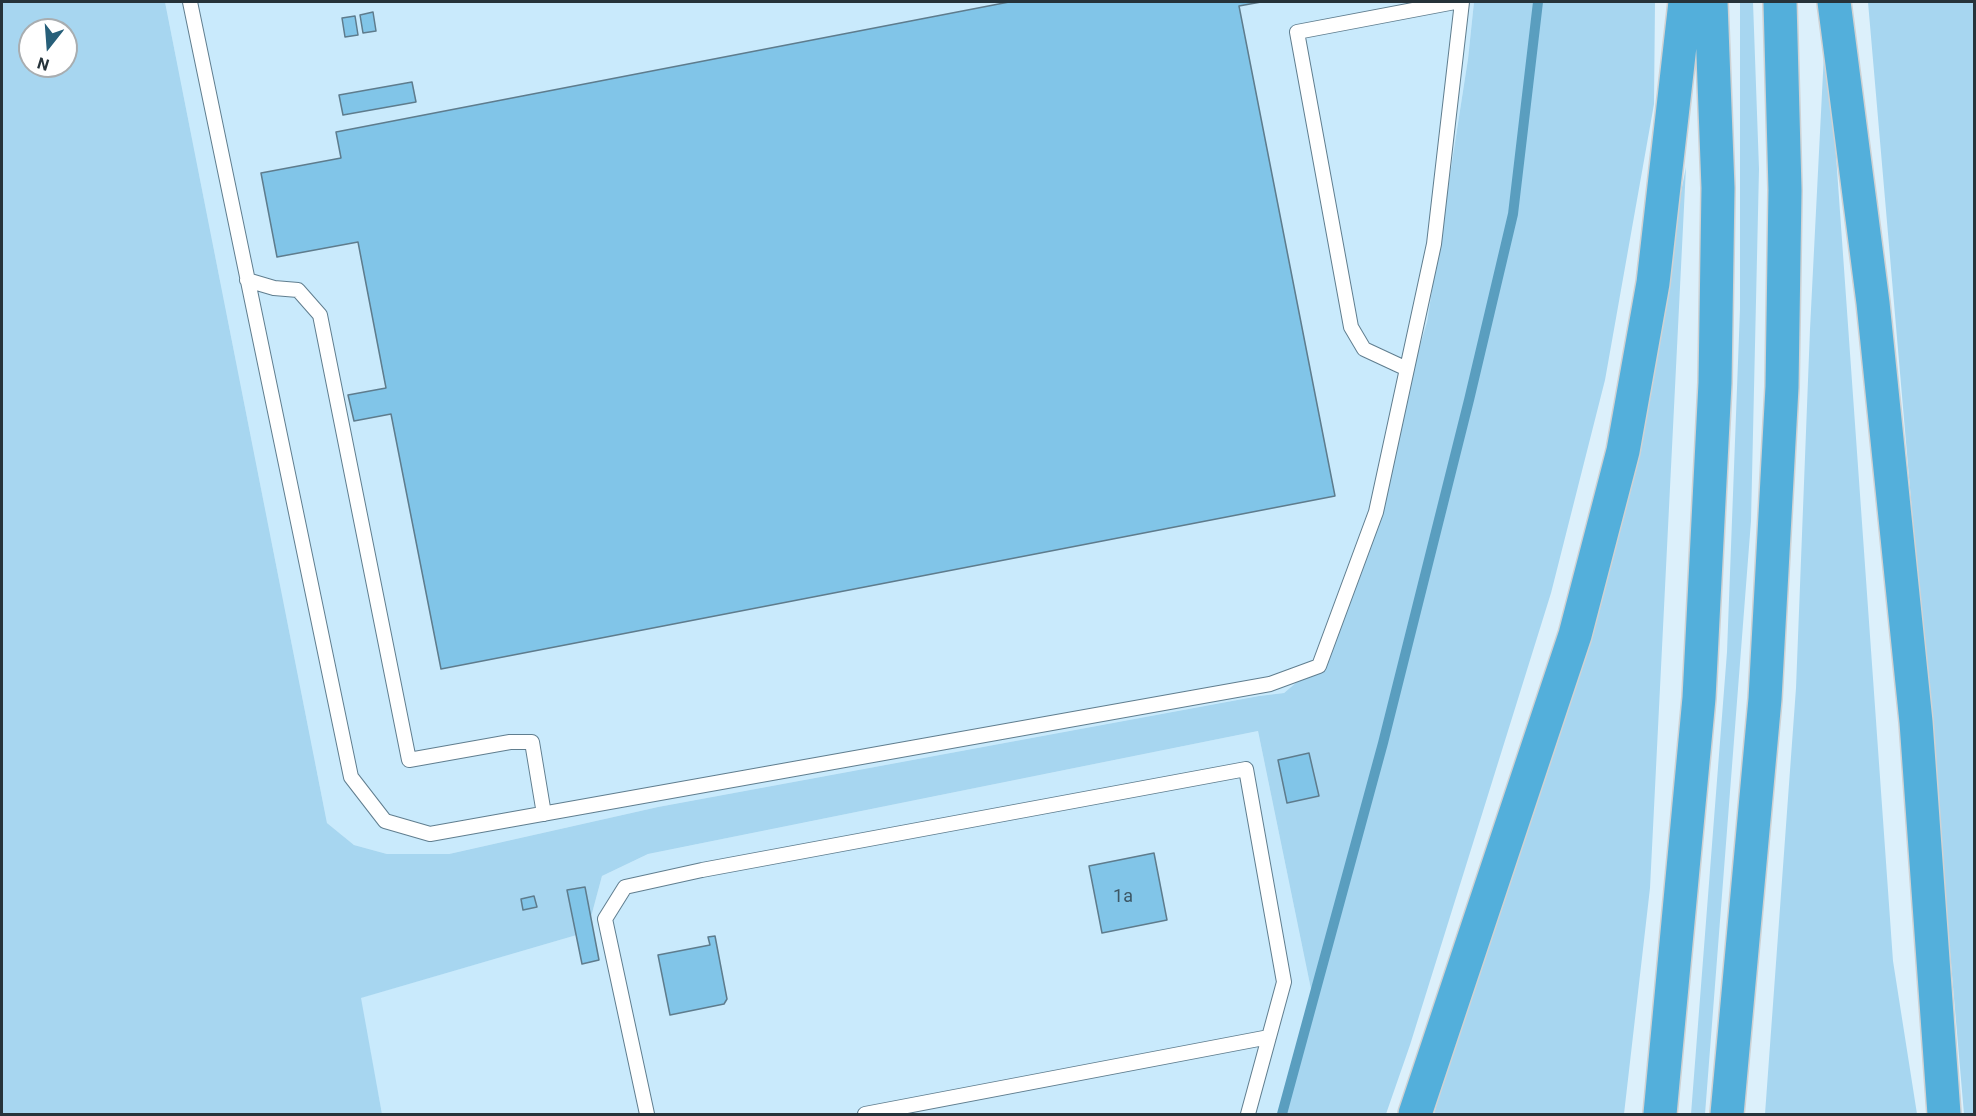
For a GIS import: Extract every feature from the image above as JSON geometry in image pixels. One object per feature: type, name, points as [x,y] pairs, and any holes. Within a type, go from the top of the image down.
[{"type":"highway","points":[[1414,1114],[1575,635],[1623,451],[1653,283],[1685,2]]},
{"type":"highway","points":[[1660,1114],[1699,698],[1714,383],[1718,188],[1711,2]]},
{"type":"highway","points":[[1727,1114],[1765,699],[1782,387],[1785,190],[1780,2]]},
{"type":"highway","points":[[1834,2],[1873,303],[1912,687],[1944,1114]]},
{"type":"lane","points":[[190,2],[351,777],[385,821],[430,834],[1270,684],[1319,666],[1376,512],[1434,244],[1462,2]]},
{"type":"lane","points":[[1386,15],[1397,2]]},
{"type":"lane","points":[[1407,369],[1364,349],[1351,327],[1297,32],[1455,2]]},
{"type":"lane","points":[[247,280],[274,288],[298,290],[320,315],[409,760],[510,742],[532,742],[544,813]]},
{"type":"lane","points":[[648,1114],[604,919],[626,887],[714,867],[1246,769],[1284,982],[1248,1114]]},
{"type":"lane","points":[[865,1114],[908,1110],[1269,1037]]},
{"type":"shaded area","points":[[2,2],[165,2],[327,823],[354,845],[387,854],[449,854],[658,807],[1284,693],[1328,652],[1427,322],[1468,59],[1474,2],[1655,2],[1654,104],[1605,380],[1551,593],[1410,1045],[1386,1114],[1286,1114],[1313,999],[1258,731],[648,854],[602,876],[587,932],[361,998],[382,1114],[2,1114]]},
{"type":"shaded area","points":[[165,2],[1474,2],[1468,59],[1427,322],[1328,652],[1284,693],[658,807],[449,854],[387,854],[354,845],[327,823]]},
{"type":"shaded area","points":[[1740,2],[1753,2],[1759,169],[1751,521],[1705,1114],[1691,1114],[1727,652],[1740,309]]},
{"type":"shaded area","points":[[1868,2],[1974,2],[1974,1114],[1964,1114]]},
{"type":"shaded area","points":[[1826,14],[1893,961],[1917,1114],[1765,1114],[1796,688],[1810,329]]},
{"type":"shaded area","points":[[1686,167],[1650,888],[1624,1114],[1434,1114],[1623,484]]},
{"type":"shaded area","points":[[1258,731],[1313,999],[1286,1114],[382,1114],[360,998],[587,932],[602,876],[648,854]]},
{"type":"building","points":[[1009,2],[1261,2],[1239,6],[1335,496],[441,669],[391,414],[354,421],[348,395],[386,388],[358,242],[277,257],[261,173],[341,158],[336,132]]},
{"type":"building","points":[[373,12],[376,31],[363,33],[360,15]]},
{"type":"building","points":[[355,16],[358,35],[345,37],[342,18]]},
{"type":"building","points":[[412,82],[416,102],[343,115],[339,95]]},
{"type":"building","points":[[1309,753],[1319,796],[1287,803],[1278,760]]},
{"type":"building","points":[[1154,853],[1167,920],[1102,933],[1089,866]]},
{"type":"building","points":[[585,887],[599,960],[582,964],[567,890]]},
{"type":"building","points":[[534,896],[537,907],[523,910],[521,899]]},
{"type":"building","points":[[715,936],[727,999],[724,1004],[670,1015],[658,955],[710,945],[708,937]]},
{"type":"waterway","points":[[1282,1114],[1383,743],[1513,214],[1538,2]]}]
